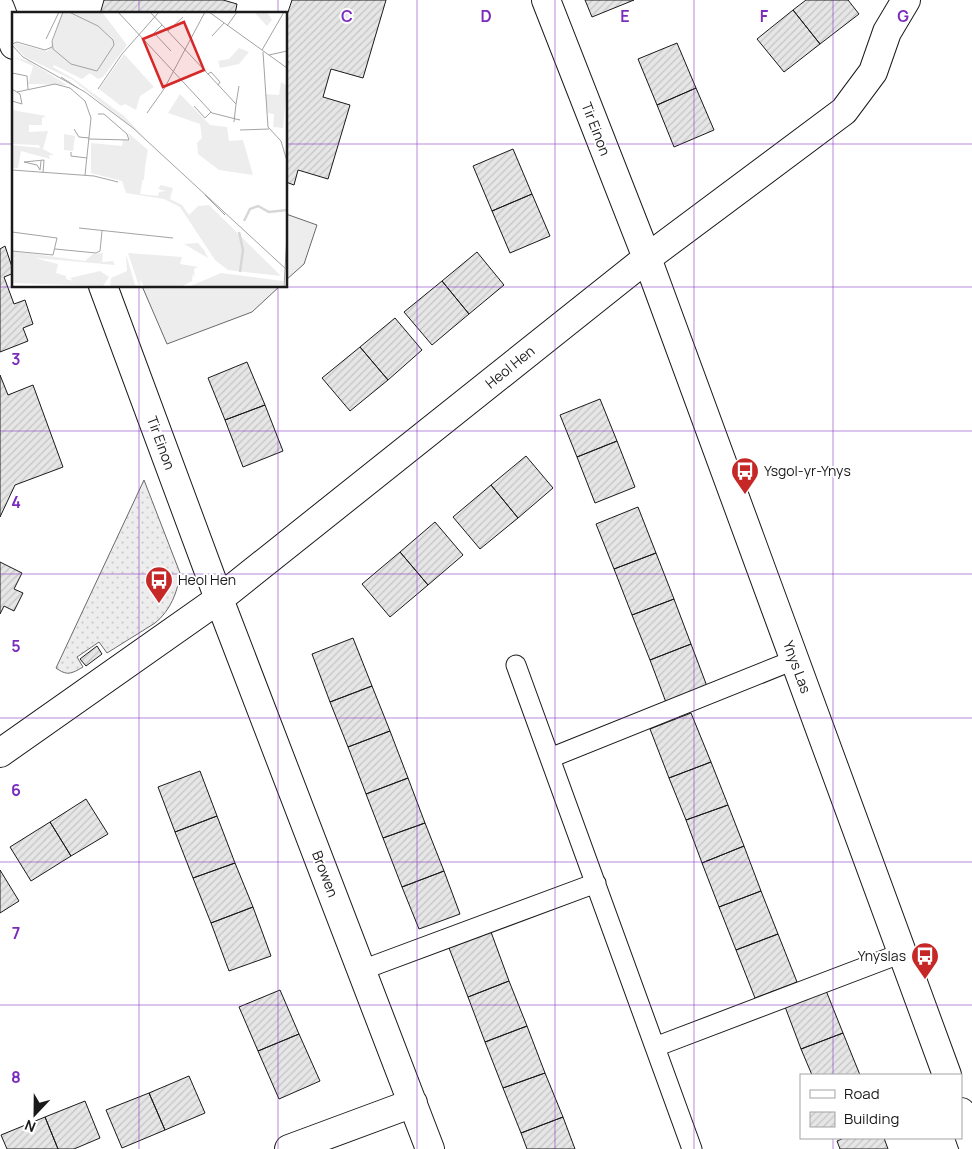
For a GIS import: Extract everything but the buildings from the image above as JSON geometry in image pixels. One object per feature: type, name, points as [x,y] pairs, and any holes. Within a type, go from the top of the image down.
[{"type":"street","name":"Tir Einon","points":[[546,0],[646,258]]},
{"type":"street","name":"Heol Hen","points":[[0,753],[220,599],[646,258],[844,111],[873,72],[887,32],[906,0]]},
{"type":"street","points":[[0,8],[12,40]]},
{"type":"street","name":"Ynys Las","points":[[646,258],[947,1074]]},
{"type":"street","name":"Tir Einon","points":[[104,288],[220,599]]},
{"type":"street","name":"Browen","points":[[220,599],[430,1149]]},
{"type":"street","points":[[288,1149],[413,1103]]},
{"type":"street","points":[[962,1115],[972,1143]]},
{"type":"lane","points":[[550,758],[794,660]]},
{"type":"lane","points":[[516,665],[692,1149]]},
{"type":"lane","points":[[362,970],[596,883]]},
{"type":"lane","points":[[655,1047],[902,953]]},
{"type":"shaded area","points":[[288,215],[317,225],[304,264],[288,278]]},
{"type":"shaded area","points":[[143,288],[278,288],[252,312],[167,344]]},
{"type":"shaded area","points":[[144,480],[180,573],[175,594],[165,613],[155,623],[107,653],[99,642],[77,657],[83,667],[72,673],[63,672],[56,668]]},
{"type":"place","name":"Ysgol-yr-Ynys","points":[[745,495]]},
{"type":"place","name":"Heol Hen","points":[[159,604]]},
{"type":"place","name":"Ynyslas","points":[[925,980]]}]
